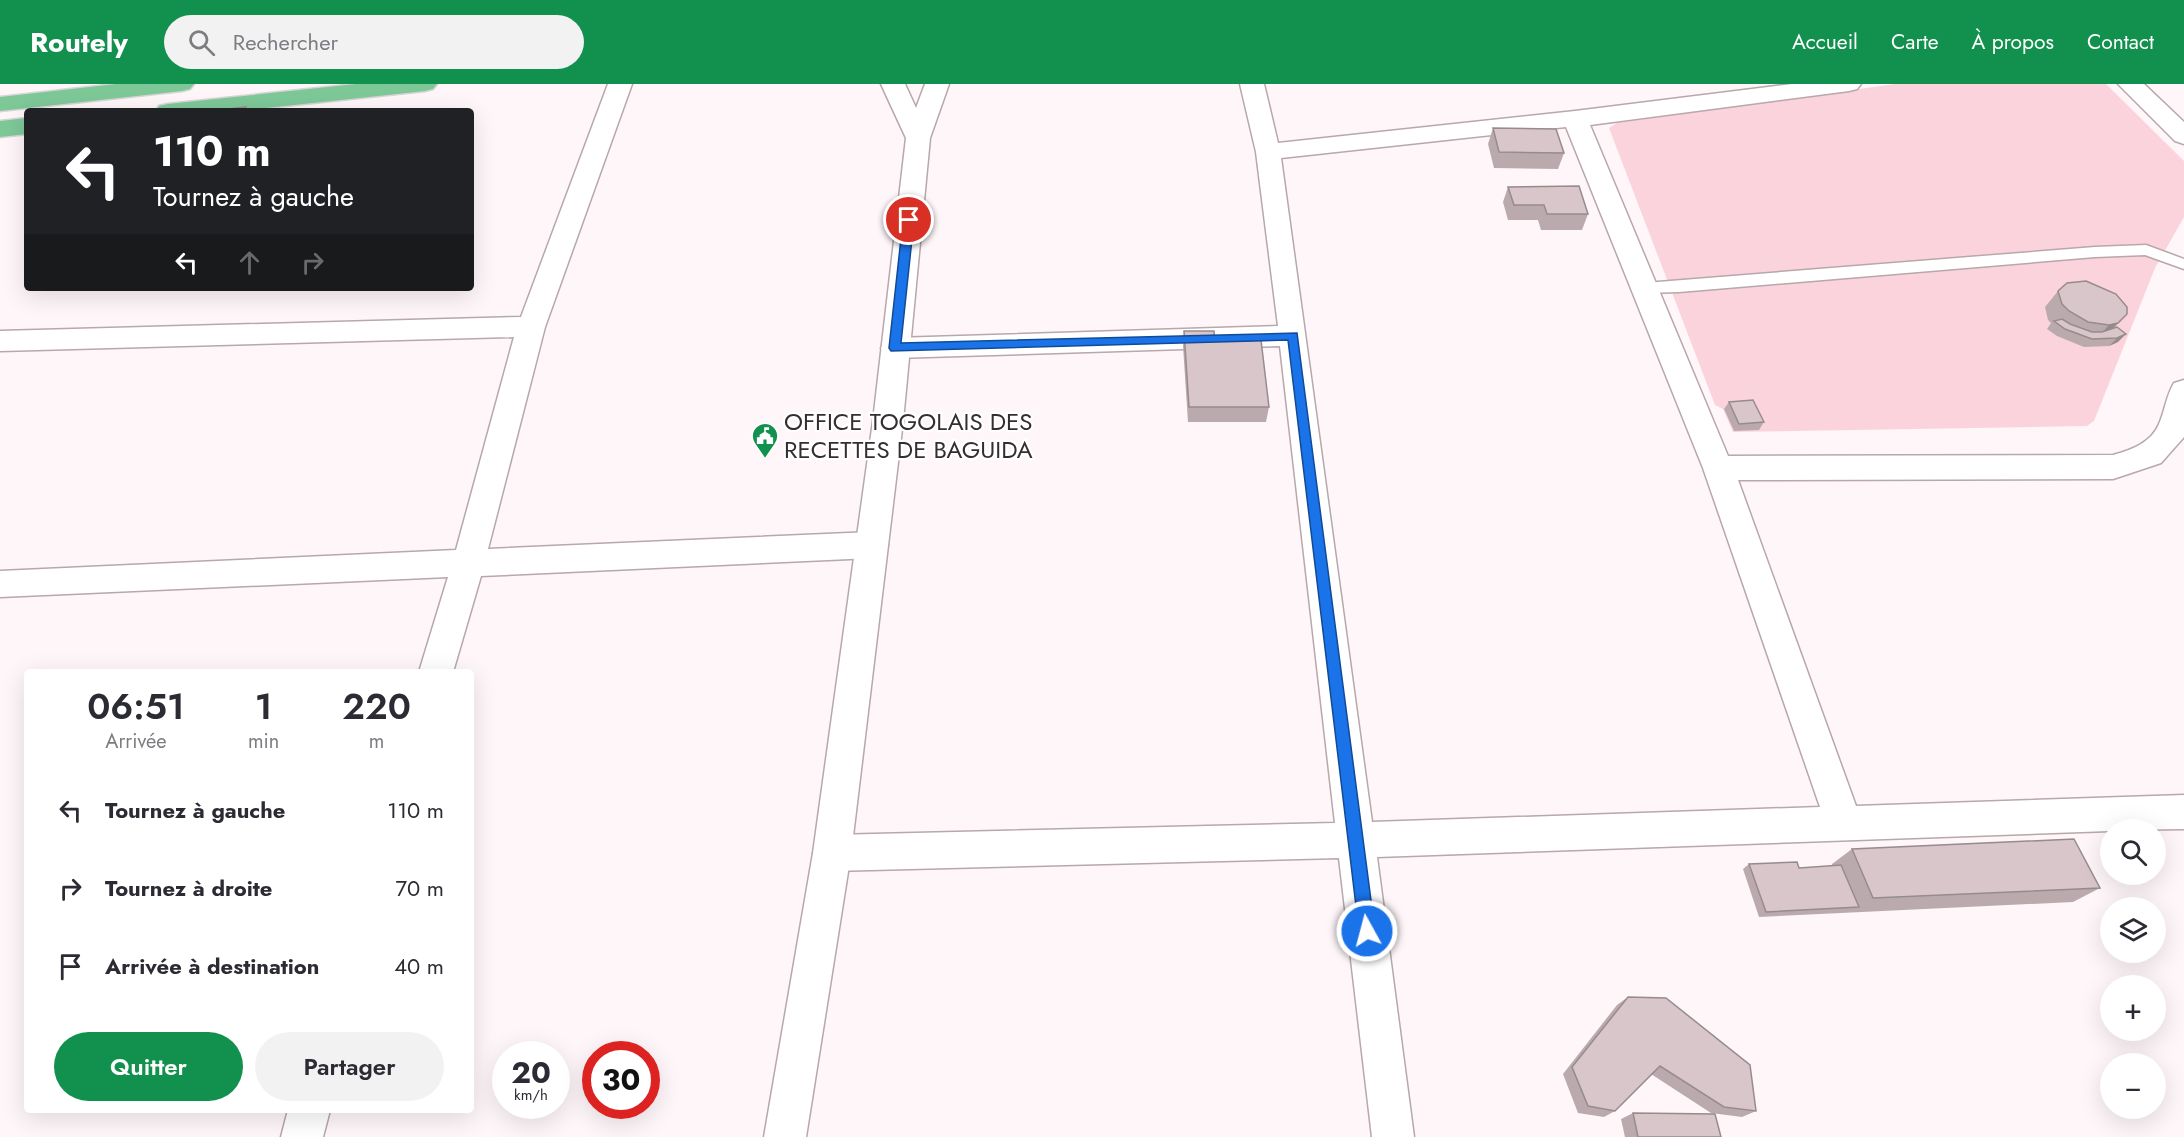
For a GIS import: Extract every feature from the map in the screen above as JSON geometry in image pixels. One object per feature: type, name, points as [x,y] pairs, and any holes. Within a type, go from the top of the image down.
[{"type":"highway","points":[[0,104],[182,84]]},
{"type":"highway","points":[[197,108],[425,84]]},
{"type":"highway","points":[[0,129],[24,126]]},
{"type":"street","points":[[437,669],[468,564],[531,327],[620,84]]},
{"type":"street","points":[[892,84],[918,138]]},
{"type":"street","points":[[785,1137],[832,853],[872,545],[918,138],[937,84]]},
{"type":"street","points":[[1252,84],[1268,152],[1293,336],[1393,1137]]},
{"type":"street","points":[[1268,152],[1575,119],[1849,84]]},
{"type":"street","points":[[2130,84],[2184,136]]},
{"type":"street","points":[[1575,119],[1718,468],[1844,823]]},
{"type":"street","points":[[0,341],[531,327]]},
{"type":"street","points":[[895,348],[1293,336]]},
{"type":"street","points":[[1718,468],[2113,467],[2150,454],[2172,432],[2184,392]]},
{"type":"street","points":[[0,584],[872,545]]},
{"type":"street","points":[[832,853],[1356,840],[2184,812]]},
{"type":"street","points":[[302,1137],[308,1113]]},
{"type":"lane","points":[[1645,288],[2095,252],[2146,250],[2184,264]]},
{"type":"shaded area","points":[[1895,84],[2106,84],[2184,161],[2184,217],[2155,268],[2094,421],[2087,426],[1733,432],[1723,409],[1715,405],[1609,128],[1617,123]]},
{"type":"building","points":[[1493,128],[1556,129],[1564,153],[1499,152]]},
{"type":"building","points":[[1579,186],[1588,214],[1547,214],[1544,205],[1514,205],[1508,187]]},
{"type":"building","points":[[2086,281],[2116,294],[2127,307],[2127,314],[2118,323],[2109,325],[2088,322],[2062,304],[2058,291],[2067,283]]},
{"type":"building","points":[[2062,319],[2092,332],[2102,332],[2117,327],[2126,334],[2117,338],[2092,339],[2065,329],[2054,321]]},
{"type":"building","points":[[1184,331],[1214,331],[1215,341],[1261,340],[1269,407],[1189,407]]},
{"type":"building","points":[[1753,400],[1764,422],[1739,424],[1729,402]]},
{"type":"building","points":[[2074,839],[2100,888],[1873,898],[1852,849]]},
{"type":"building","points":[[1797,862],[1799,868],[1841,865],[1859,907],[1766,912],[1749,864]]},
{"type":"building","points":[[1628,997],[1666,998],[1750,1065],[1756,1111],[1724,1107],[1660,1066],[1615,1111],[1588,1106],[1572,1067]]},
{"type":"building","points":[[1633,1113],[1715,1114],[1721,1137],[1638,1137]]},
{"type":"place","name":"OFFICE TOGOLAIS DES RECETTES DE BAGUIDA","points":[[765,459]]},
{"type":"route","points":[[909,220],[895,348],[1293,336],[1367,931]]}]
